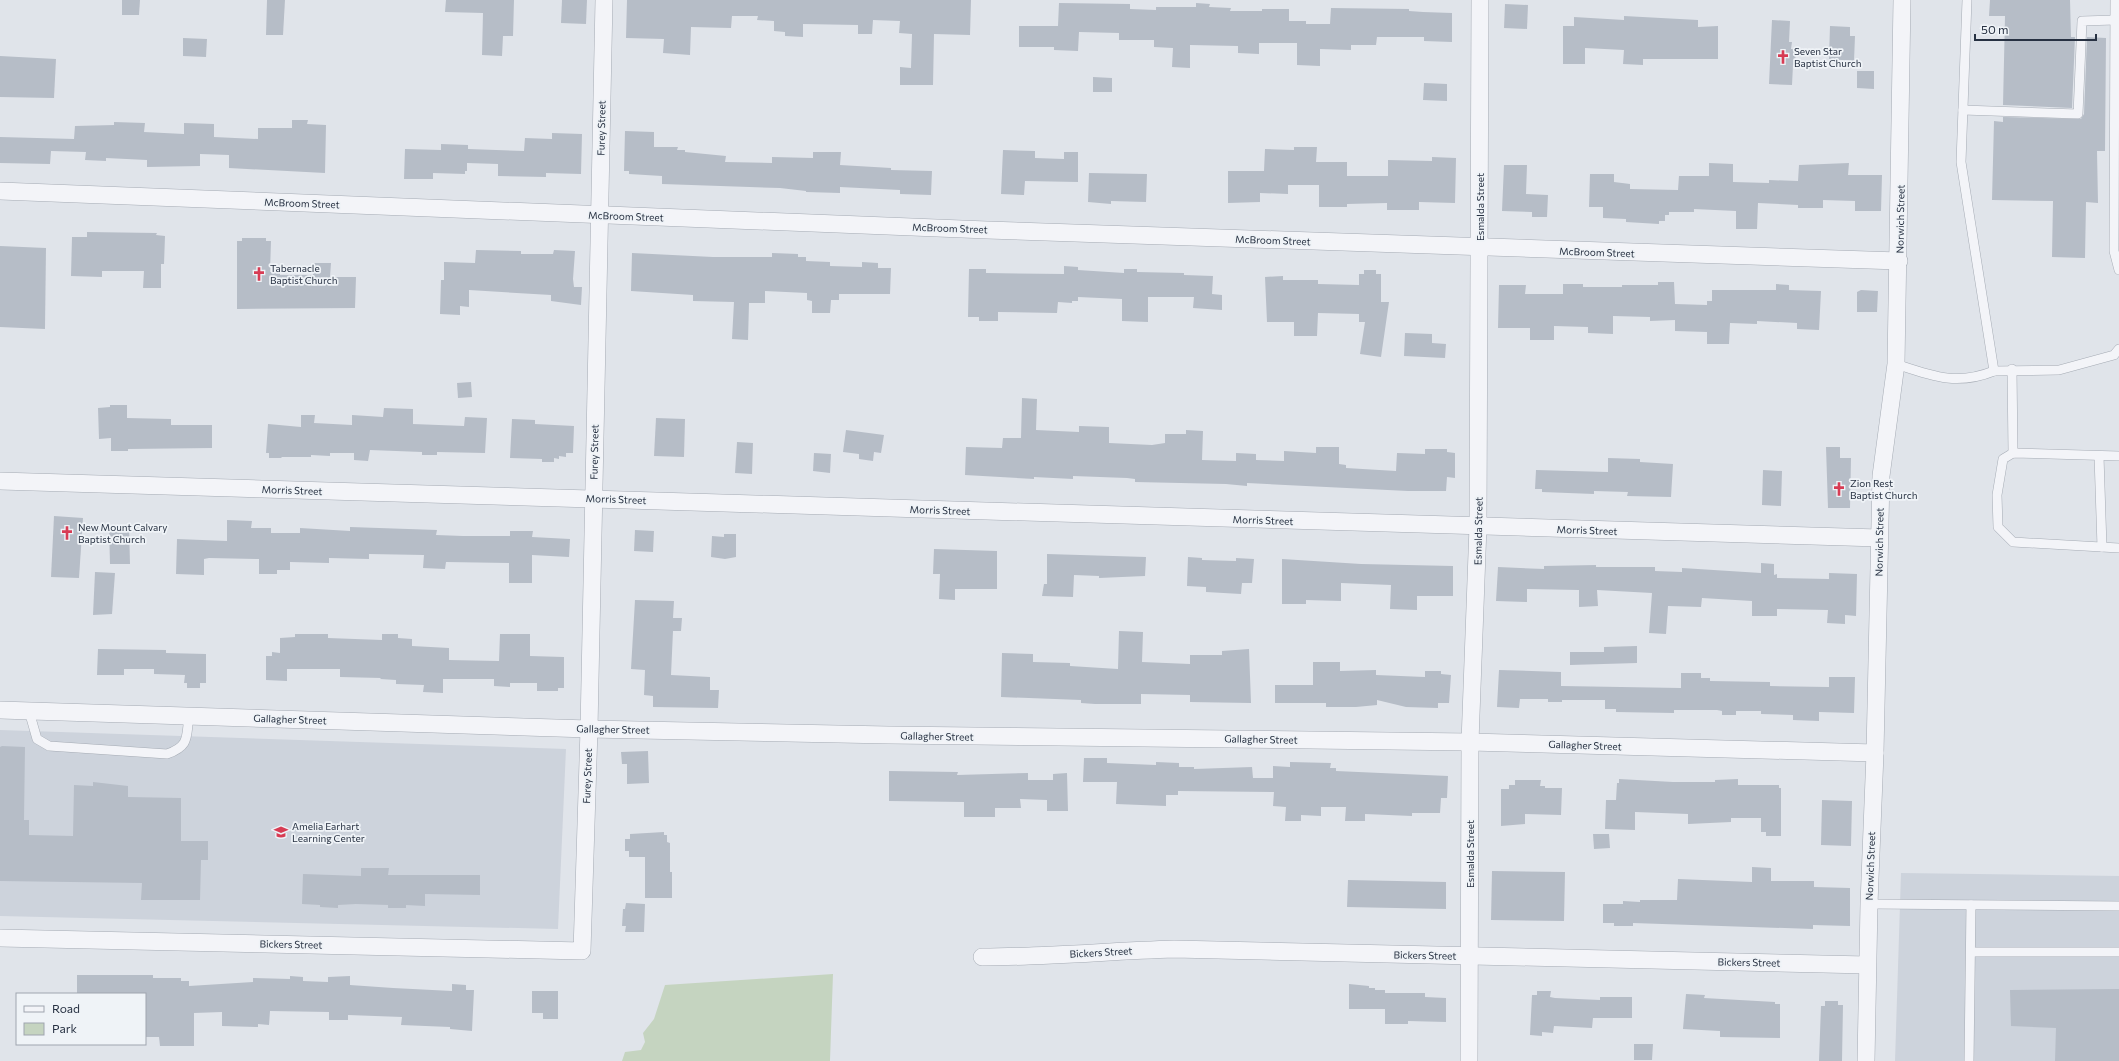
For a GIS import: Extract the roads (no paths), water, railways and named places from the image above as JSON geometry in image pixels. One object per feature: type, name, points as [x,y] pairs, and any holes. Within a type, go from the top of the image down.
[{"type":"street","name":"Furey Street","points":[[582,951],[604,0]]},
{"type":"street","name":"Esmalda Street","points":[[1469,1061],[1470,742],[1478,526],[1480,0]]},
{"type":"street","name":"Norwich Street","points":[[1866,1061],[1869,904],[1875,752],[1880,476],[1896,364],[1899,261],[1902,0]]},
{"type":"street","name":"McBroom Street","points":[[0,191],[987,230],[1480,248],[1899,261]]},
{"type":"street","name":"Morris Street","points":[[0,482],[593,498],[1879,538]]},
{"type":"street","name":"Gallagher Street","points":[[0,710],[588,729],[889,735],[1470,742],[1875,752]]},
{"type":"street","name":"Bickers Street","points":[[0,938],[582,951]]},
{"type":"street","name":"Bickers Street","points":[[982,957],[1032,957],[1111,951],[1174,949],[1868,964]]},
{"type":"lane","points":[[1967,0],[1961,162],[1994,371]]},
{"type":"lane","points":[[2115,0],[2114,251],[2119,270]]},
{"type":"lane","points":[[1963,110],[2078,114],[2082,21],[2115,20]]},
{"type":"lane","points":[[1896,364],[1935,377],[1952,379],[1978,378],[1994,371],[2059,370],[2114,355],[2119,349]]},
{"type":"lane","points":[[2012,370],[2013,453]]},
{"type":"lane","points":[[2119,456],[2013,453],[2003,459],[1997,495],[1998,528],[2013,542],[2119,548]]},
{"type":"lane","points":[[2099,456],[2102,547]]},
{"type":"lane","points":[[29,711],[37,740],[49,746],[167,754],[179,750],[186,740],[189,716]]},
{"type":"lane","points":[[1869,904],[2119,906]]},
{"type":"lane","points":[[1969,1061],[1971,905]]},
{"type":"lane","points":[[1970,952],[2119,952]]},
{"type":"place","name":"Seven Star Baptist Church","points":[[1783,57]]},
{"type":"place","name":"Tabernacle Baptist Church","points":[[259,274]]},
{"type":"place","name":"Zion Rest Baptist Church","points":[[1839,489]]},
{"type":"place","name":"New Mount Calvary Baptist Church","points":[[67,533]]},
{"type":"place","name":"Amelia Earhart Learning Center","points":[[281,832]]}]
